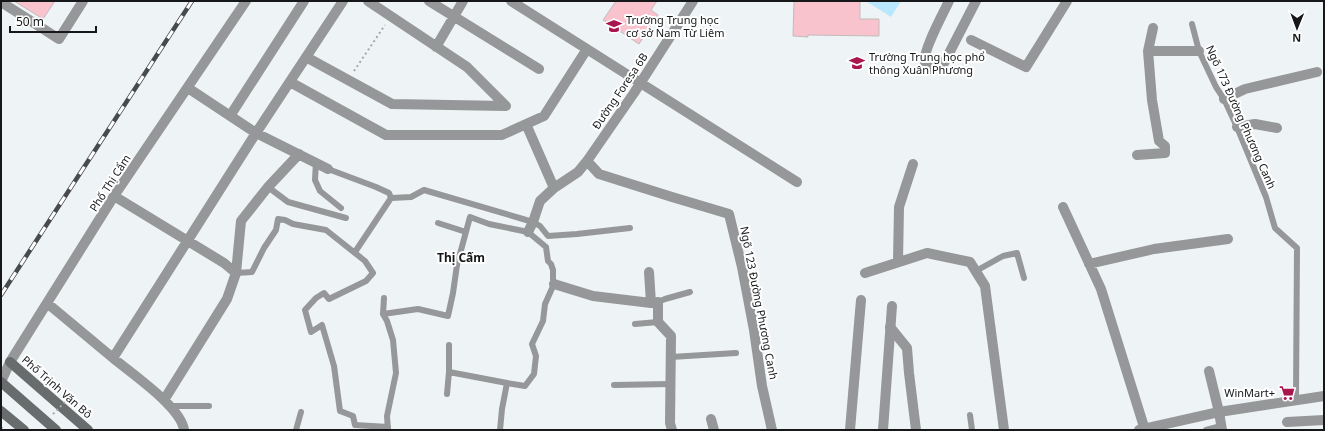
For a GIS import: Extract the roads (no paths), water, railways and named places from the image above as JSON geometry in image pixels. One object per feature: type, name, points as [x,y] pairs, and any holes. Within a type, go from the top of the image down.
[{"type":"main road","name":"Phố Trịnh Văn Bô","points":[[10,362],[88,430]]},
{"type":"main road","points":[[3,379],[56,430]]},
{"type":"main road","points":[[1,411],[24,430]]},
{"type":"street","points":[[1,2],[59,39],[83,1]]},
{"type":"street","name":"Phố Thị Cẩm","points":[[3,379],[10,362],[114,196],[246,1]]},
{"type":"street","points":[[113,358],[256,133],[343,1]]},
{"type":"street","points":[[306,57],[392,104],[506,106],[467,67],[368,1]]},
{"type":"street","points":[[429,1],[539,69]]},
{"type":"street","points":[[436,46],[463,1]]},
{"type":"street","points":[[511,1],[797,182]]},
{"type":"street","name":"Đường Foresa 6B","points":[[528,232],[534,222],[540,201],[554,188],[578,172],[587,161],[641,83],[693,1]]},
{"type":"street","points":[[949,1],[924,56],[925,62],[931,69],[943,65],[976,1]]},
{"type":"street","points":[[972,40],[1026,67],[1067,1]]},
{"type":"street","points":[[230,116],[301,2]]},
{"type":"street","points":[[1137,155],[1166,153],[1165,146],[1159,141],[1152,100],[1148,51],[1153,28]]},
{"type":"street","points":[[290,82],[386,135],[502,135],[544,116],[587,49]]},
{"type":"street","points":[[1148,51],[1199,51]]},
{"type":"street","points":[[1224,99],[1245,89],[1317,72]]},
{"type":"street","points":[[188,88],[256,133],[328,169]]},
{"type":"street","points":[[526,124],[554,188]]},
{"type":"street","points":[[1237,127],[1255,124],[1277,128]]},
{"type":"street","points":[[167,403],[227,299],[236,272],[241,221],[268,187],[299,154]]},
{"type":"street","name":"Ngõ 123 Đường Phương Canh","points":[[587,161],[599,174],[672,198],[729,214],[742,267],[754,330],[762,386],[772,430]]},
{"type":"street","points":[[898,262],[899,207],[913,164]]},
{"type":"street","points":[[114,196],[224,263],[236,272]]},
{"type":"street","points":[[1063,207],[1101,289],[1143,430],[1219,412],[1296,399],[1324,396]]},
{"type":"street","points":[[1089,264],[1154,249],[1228,239]]},
{"type":"street","points":[[865,273],[927,253],[970,262],[985,286],[1004,430]]},
{"type":"street","points":[[649,272],[658,322],[671,336],[670,423],[672,430]]},
{"type":"street","points":[[554,284],[593,296],[654,302]]},
{"type":"street","points":[[850,430],[861,300]]},
{"type":"street","points":[[47,303],[167,403],[179,416],[184,430]]},
{"type":"street","points":[[883,430],[892,306]]},
{"type":"street","points":[[890,327],[908,348],[909,373],[916,430]]},
{"type":"street","points":[[1209,371],[1222,428]]},
{"type":"street","points":[[711,420],[714,430]]},
{"type":"street","points":[[1287,422],[1324,420]]},
{"type":"lane","name":"Ngõ 173 Đường Phương Canh","points":[[1192,24],[1199,51],[1237,127],[1266,197],[1275,228],[1297,248],[1296,399]]},
{"type":"lane","points":[[316,162],[315,180],[320,191],[341,208]]},
{"type":"lane","points":[[328,169],[376,187],[389,193],[391,198]]},
{"type":"lane","points":[[268,187],[288,202],[346,218]]},
{"type":"lane","points":[[391,198],[411,196],[424,190],[534,222],[540,226],[548,236],[630,228]]},
{"type":"lane","points":[[355,252],[391,198]]},
{"type":"lane","points":[[383,314],[418,309],[448,316],[457,265],[470,217],[489,224],[528,232],[546,247]]},
{"type":"lane","points":[[236,272],[252,272],[264,248],[276,230],[278,219],[285,220],[293,224],[326,230],[365,261],[372,273],[366,281],[329,299],[324,293],[316,298],[305,310],[310,332],[322,325],[334,366],[340,412],[353,416],[355,425],[388,428],[387,416],[396,373],[393,340],[387,321],[383,314],[384,298]]},
{"type":"lane","points":[[438,223],[466,232]]},
{"type":"lane","points":[[449,372],[524,386],[534,374],[536,356],[532,344],[543,321],[545,304],[554,284],[553,270],[548,261],[546,247],[551,236]]},
{"type":"lane","points":[[976,271],[1003,256],[1017,253],[1024,278]]},
{"type":"lane","points":[[654,302],[690,292]]},
{"type":"lane","points":[[635,324],[658,322]]},
{"type":"lane","points":[[447,394],[449,372],[448,345]]},
{"type":"lane","points":[[671,357],[736,353]]},
{"type":"lane","points":[[500,430],[507,383]]},
{"type":"lane","points":[[614,385],[671,384]]},
{"type":"lane","points":[[167,403],[209,406]]},
{"type":"lane","points":[[296,430],[301,412]]},
{"type":"lane","points":[[970,415],[972,430]]},
{"type":"lane","points":[[1206,430],[1222,428]]},
{"type":"railway","points":[[1,295],[192,1]]},
{"type":"place","name":"Trường Trung học cơ sở Nam Từ Liêm","points":[[614,26]]},
{"type":"place","name":"Trường Trung học phổ thông Xuân Phương","points":[[857,63]]},
{"type":"place","name":"WinMart+","points":[[1287,393]]},
{"type":"district","name":"Thị Cấm","points":[[461,258]]}]
